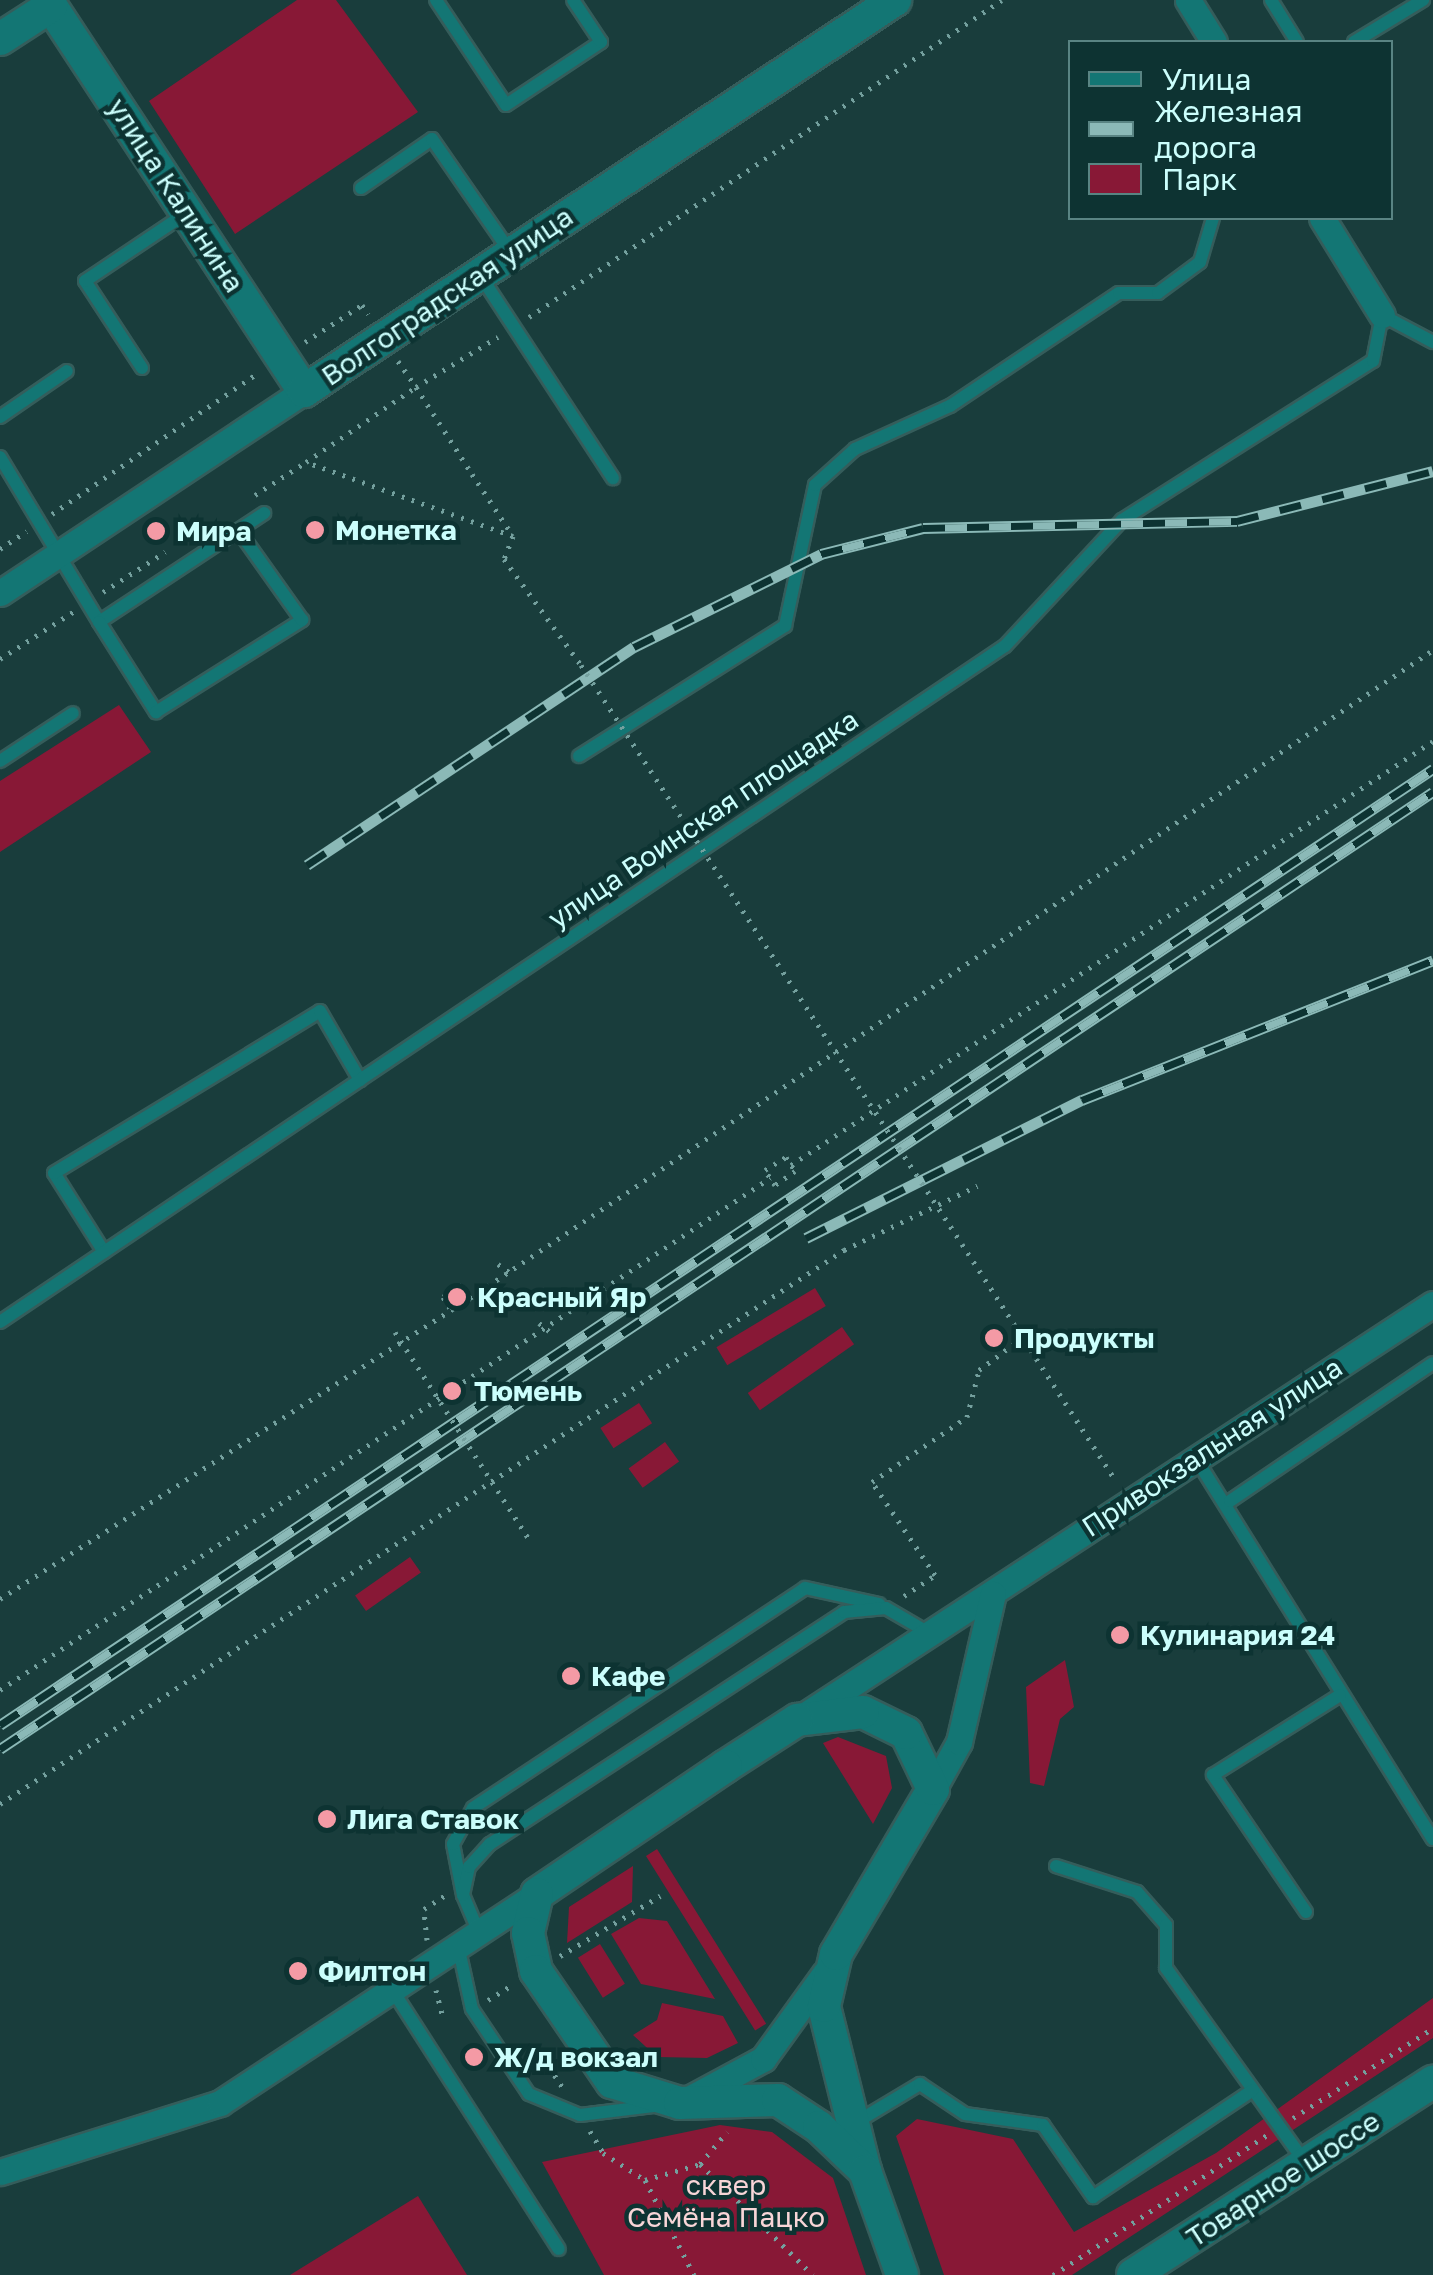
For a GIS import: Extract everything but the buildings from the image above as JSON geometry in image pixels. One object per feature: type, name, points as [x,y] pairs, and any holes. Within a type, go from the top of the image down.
[{"type":"street","points":[[1188,0],[1213,40]]},
{"type":"street","name":"Волгоградская улица","points":[[0,594],[891,1]]},
{"type":"street","points":[[0,39],[53,2]]},
{"type":"street","name":"улица Калинина","points":[[53,2],[304,391]]},
{"type":"street","points":[[1323,220],[1382,315]]},
{"type":"street","name":"Привокзальная улица","points":[[537,1894],[993,1594],[1127,1498],[1433,1304]]},
{"type":"street","points":[[680,2103],[763,2059],[836,1954],[958,1742],[993,1594]]},
{"type":"street","points":[[797,1720],[886,1717],[906,1733],[932,1789]]},
{"type":"street","points":[[0,2172],[220,2102],[395,1994],[537,1894]]},
{"type":"street","points":[[537,1894],[528,1933],[536,1971],[590,2057],[612,2082],[680,2103],[778,2100],[865,2171]]},
{"type":"street","points":[[836,1954],[824,2006],[865,2171],[902,2275]]},
{"type":"street","name":"Товарное шоссе","points":[[1133,2275],[1433,2082]]},
{"type":"lane","points":[[436,0],[506,105],[601,42],[573,0]]},
{"type":"lane","points":[[1271,0],[1296,40]]},
{"type":"lane","points":[[1357,40],[1423,0]]},
{"type":"lane","points":[[361,188],[432,138],[510,253]]},
{"type":"lane","points":[[142,368],[85,281],[187,213]]},
{"type":"lane","points":[[579,756],[786,626],[815,485],[856,449],[950,406],[1119,294],[1158,293],[1200,262],[1212,220]]},
{"type":"lane","points":[[479,273],[612,478]]},
{"type":"lane","points":[[1382,315],[1433,342]]},
{"type":"lane","name":"улица Воинская площадка","points":[[0,1322],[1004,646],[1122,520],[1374,360],[1382,315]]},
{"type":"lane","points":[[0,417],[67,372]]},
{"type":"lane","points":[[0,457],[64,551],[99,622],[156,712],[302,620],[238,530]]},
{"type":"lane","points":[[99,622],[264,513]]},
{"type":"lane","points":[[0,761],[72,713]]},
{"type":"lane","points":[[104,1252],[54,1173],[320,1011],[360,1080]]},
{"type":"lane","points":[[1230,1501],[1433,1363]]},
{"type":"lane","points":[[1194,1455],[1230,1501],[1340,1695],[1433,1839]]},
{"type":"lane","points":[[680,2103],[580,2115],[528,2094],[472,2009],[470,1943],[453,1844],[473,1808],[804,1588],[886,1608],[931,1634]]},
{"type":"lane","points":[[463,1895],[469,1866],[490,1844],[844,1612],[886,1608]]},
{"type":"lane","points":[[1306,1912],[1213,1775],[1340,1695]]},
{"type":"lane","points":[[1056,1866],[1138,1892],[1166,1925],[1166,1968],[1306,2164]]},
{"type":"lane","points":[[395,1994],[559,2249]]},
{"type":"lane","points":[[855,2123],[920,2084],[964,2114],[1043,2125],[1094,2196],[1254,2090]]},
{"type":"path","points":[[239,505],[514,327],[1002,0]]},
{"type":"path","points":[[0,548],[362,306],[513,536]]},
{"type":"path","points":[[306,462],[513,536]]},
{"type":"path","points":[[513,536],[504,559],[581,665],[1127,1498]]},
{"type":"path","points":[[0,659],[172,548]]},
{"type":"path","points":[[0,1599],[470,1298],[1433,650]]},
{"type":"path","points":[[791,1165],[1433,741]]},
{"type":"path","points":[[786,1157],[791,1165],[795,1171],[774,1185],[765,1170],[786,1157]]},
{"type":"path","points":[[0,1690],[550,1332],[770,1178]]},
{"type":"path","points":[[0,1804],[844,1250],[977,1186]]},
{"type":"path","points":[[498,1264],[509,1272]]},
{"type":"path","points":[[451,1310],[443,1297],[462,1285],[470,1298]]},
{"type":"path","points":[[539,1323],[550,1332]]},
{"type":"path","points":[[394,1332],[529,1539]]},
{"type":"path","points":[[1053,2275],[1433,2028]]},
{"type":"path","points":[[537,2049],[604,2153],[645,2180],[694,2275]]},
{"type":"path","points":[[645,2180],[700,2164],[734,2123]]},
{"type":"path","points":[[700,2164],[812,2275]]},
{"type":"green space","points":[[297,0],[336,0],[418,112],[235,234],[149,101]]},
{"type":"green space","points":[[119,705],[151,752],[0,852],[0,781]]},
{"type":"green space","points":[[815,1288],[826,1306],[727,1365],[716,1347]]},
{"type":"green space","points":[[842,1327],[854,1344],[760,1410],[748,1393]]},
{"type":"green space","points":[[639,1403],[652,1423],[613,1448],[600,1428]]},
{"type":"green space","points":[[665,1442],[679,1461],[643,1488],[629,1468]]},
{"type":"green space","points":[[410,1557],[421,1573],[366,1611],[355,1595]]},
{"type":"green space","points":[[1065,1660],[1074,1707],[1060,1719],[1044,1786],[1030,1783],[1026,1687]]},
{"type":"green space","points":[[838,1737],[886,1756],[892,1788],[873,1824],[823,1743]]},
{"type":"green space","points":[[657,1849],[766,2024],[755,2031],[646,1856]]},
{"type":"green space","points":[[633,1866],[632,1902],[567,1943],[569,1907]]},
{"type":"green space","points":[[639,1918],[667,1921],[715,1999],[641,1984],[611,1934]]},
{"type":"green space","points":[[600,1944],[625,1984],[603,1998],[578,1958]]},
{"type":"green space","points":[[1433,1998],[1433,2038],[1072,2275],[944,2275],[896,2136],[917,2119],[1013,2139],[1074,2232],[1216,2153]]},
{"type":"green space","points":[[662,2003],[723,2016],[738,2043],[707,2058],[657,2057],[633,2035],[657,2020]]},
{"type":"green space","name":"сквер Семёна Пацко","points":[[720,2125],[772,2132],[833,2178],[866,2275],[604,2275],[542,2162]]},
{"type":"green space","points":[[418,2196],[467,2275],[290,2275]]},
{"type":"railway","points":[[307,865],[634,647],[821,554],[923,528],[1237,521],[1433,471]]},
{"type":"railway","points":[[0,1725],[1433,769]]},
{"type":"railway","points":[[0,1749],[1433,792]]},
{"type":"railway","points":[[806,1238],[1082,1100],[1433,960]]},
{"type":"place","name":"Монетка","points":[[315,530]]},
{"type":"place","name":"Мира","points":[[156,531]]},
{"type":"place","name":"Красный Яр","points":[[457,1297]]},
{"type":"place","name":"Продукты","points":[[994,1338]]},
{"type":"place","name":"Тюмень","points":[[452,1391]]},
{"type":"place","name":"Кулинария 24","points":[[1120,1635]]},
{"type":"place","name":"Кафе","points":[[571,1676]]},
{"type":"place","name":"Лига Ставок","points":[[327,1819]]},
{"type":"place","name":"Филтон","points":[[298,1971]]},
{"type":"place","name":"Ж/д вокзал","points":[[474,2057]]}]
